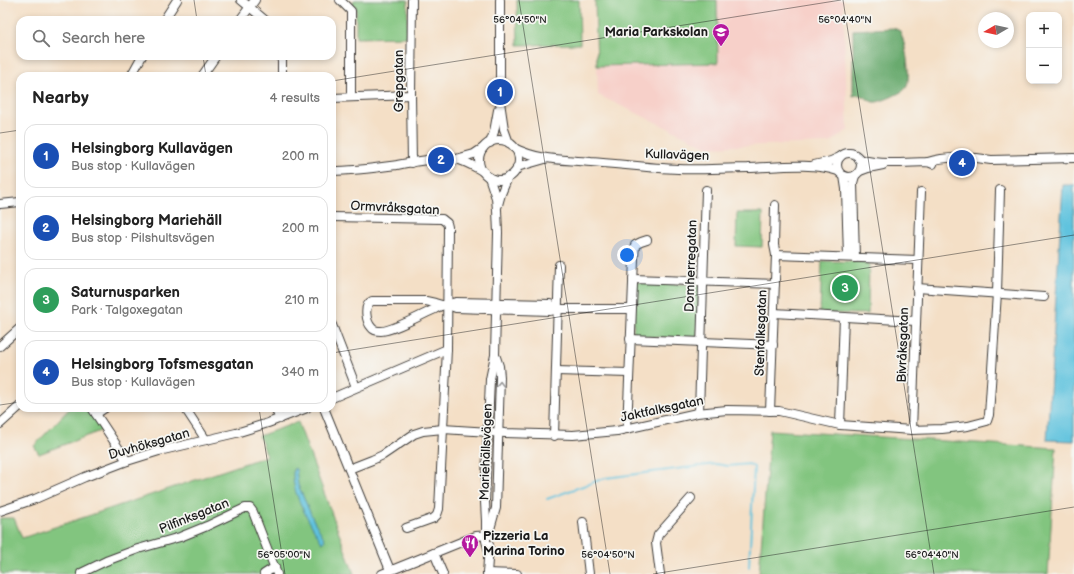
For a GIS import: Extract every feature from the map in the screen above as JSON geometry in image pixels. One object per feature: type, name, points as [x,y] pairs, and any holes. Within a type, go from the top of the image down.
[{"type":"street","points":[[167,16],[177,0]]},
{"type":"street","points":[[241,0],[260,16]]},
{"type":"street","points":[[243,16],[255,0]]},
{"type":"street","points":[[340,0],[351,11],[351,97]]},
{"type":"street","name":"Grepgatan","points":[[412,0],[412,163]]},
{"type":"street","points":[[456,159],[470,164],[493,179],[508,177],[514,173],[517,167],[517,153],[504,129],[500,102],[500,0]]},
{"type":"street","points":[[133,72],[140,60]]},
{"type":"street","points":[[205,72],[213,60]]},
{"type":"street","points":[[282,60],[282,72]]},
{"type":"street","points":[[336,98],[411,95]]},
{"type":"street","points":[[487,175],[480,165],[479,159],[481,151],[487,145],[494,132],[500,102]]},
{"type":"street","points":[[336,171],[372,169],[437,160],[456,159],[474,154],[487,145],[501,140],[512,145]]},
{"type":"street","name":"Kullavägen","points":[[512,145],[525,153],[547,159],[679,169],[808,166],[831,169],[849,178],[868,168],[891,163]]},
{"type":"street","name":"Kullavägen","points":[[808,166],[831,161],[849,153],[855,155],[859,159],[891,163],[928,162],[946,158],[978,158],[991,160],[1073,157]]},
{"type":"street","points":[[840,157],[837,164],[846,189],[852,258]]},
{"type":"street","name":"Kullavägen","points":[[517,167],[547,159]]},
{"type":"street","points":[[852,258],[853,184],[861,165],[859,159]]},
{"type":"street","name":"Mariehällsvägen","points":[[487,175],[496,198],[497,210],[495,355],[490,379],[485,502],[488,535]]},
{"type":"street","name":"Mariehällsvägen","points":[[497,210],[502,190],[508,177]]},
{"type":"street","name":"Domherregatan","points":[[699,412],[706,190]]},
{"type":"street","points":[[997,293],[1000,190]]},
{"type":"street","name":"Bivråksgatan","points":[[912,430],[921,192]]},
{"type":"street","points":[[0,204],[16,202]]},
{"type":"street","name":"Stenfalksgatan","points":[[770,411],[776,255],[774,245],[775,205]]},
{"type":"street","name":"Ormvråksgatan","points":[[336,217],[442,220],[447,223],[445,305]]},
{"type":"street","points":[[627,429],[631,309],[635,246],[647,240]]},
{"type":"street","points":[[776,255],[918,260]]},
{"type":"street","points":[[554,436],[559,265]]},
{"type":"street","points":[[633,280],[775,284]]},
{"type":"street","points":[[917,288],[1044,297]]},
{"type":"street","name":"Jaktfalksgatan","points":[[349,469],[383,455],[414,434],[423,431],[443,429],[573,436],[599,434],[627,429],[699,412],[727,410],[779,411],[840,425],[912,430],[968,426],[987,421],[990,415],[997,293]]},
{"type":"street","points":[[445,305],[426,301],[377,300],[368,303],[366,310],[371,328],[379,331],[391,329],[445,305],[456,302],[496,306],[550,304],[558,309],[631,309]]},
{"type":"street","points":[[406,528],[434,518],[438,514],[439,509],[446,349],[445,305]]},
{"type":"street","points":[[774,313],[916,321]]},
{"type":"street","points":[[840,425],[844,317]]},
{"type":"street","points":[[0,346],[16,332]]},
{"type":"street","points":[[336,335],[356,387]]},
{"type":"street","points":[[630,339],[773,345]]},
{"type":"street","points":[[336,396],[446,349]]},
{"type":"street","name":"Mariehällsvägen","points":[[487,573],[488,548],[486,541],[496,508],[500,377],[499,366],[495,355]]},
{"type":"street","points":[[556,371],[629,373]]},
{"type":"street","points":[[0,424],[16,410]]},
{"type":"street","points":[[95,412],[127,461]]},
{"type":"street","points":[[188,412],[206,440]]},
{"type":"street","points":[[277,412],[280,419]]},
{"type":"street","name":"Duvhöksgatan","points":[[0,511],[35,499],[92,474],[127,461],[159,451],[236,433],[297,412]]},
{"type":"street","points":[[326,412],[349,469],[386,573],[476,536],[488,535]]},
{"type":"street","points":[[660,574],[656,543],[658,535],[690,498]]},
{"type":"street","name":"Pilfinksgatan","points":[[81,574],[106,561],[180,537],[208,526],[245,508],[250,508],[253,512],[276,571]]},
{"type":"street","points":[[583,522],[589,574]]},
{"type":"street","points":[[434,553],[442,574]]},
{"type":"street","points":[[264,574],[276,571]]},
{"type":"street","points":[[487,573],[517,574]]},
{"type":"shaded area","name":"Maria Parkskolan","points":[[595,0],[843,0],[848,130],[830,143],[708,147],[598,95]]},
{"type":"green space","points":[[355,0],[408,0],[407,37],[356,38],[356,7],[352,4]]},
{"type":"green space","points":[[517,0],[579,0],[580,44],[518,45]]},
{"type":"green space","points":[[595,0],[717,0],[718,63],[597,66]]},
{"type":"green space","points":[[894,28],[900,31],[906,51],[908,83],[906,88],[901,92],[876,102],[872,102],[861,96],[853,96],[853,30]]},
{"type":"green space","points":[[737,213],[763,213],[762,247],[736,246]]},
{"type":"green space","points":[[822,261],[869,262],[868,314],[820,313]]},
{"type":"green space","points":[[636,282],[700,285],[697,339],[633,336]]},
{"type":"green space","points":[[66,412],[92,412],[103,430],[39,454],[34,446]]},
{"type":"green space","points":[[298,422],[354,574],[2,574],[0,572],[0,518],[14,518],[22,538],[267,456],[259,436]]},
{"type":"green space","points":[[770,430],[1056,448],[1048,574],[759,574]]},
{"type":"water","points":[[1063,185],[1074,185],[1074,441],[1047,440]]},
{"type":"water","points":[[294,468],[296,469],[298,485],[314,521],[324,538],[325,541],[322,543],[297,496],[293,477]]},
{"type":"waterway","points":[[547,499],[605,478],[716,464],[728,466],[749,464],[754,467],[749,567]]},
{"type":"place","name":"Maria Parkskolan","points":[[721,47]]},
{"type":"place","name":"Helsingborg Kullavägen","points":[[500,92]]},
{"type":"place","name":"Helsingborg Mariehäll","points":[[441,160]]},
{"type":"place","name":"Helsingborg Tofsmesgatan","points":[[962,163]]},
{"type":"place","name":"Saturnusparken","points":[[845,288]]},
{"type":"place","name":"Pizzeria La Marina Torino","points":[[470,558]]}]
